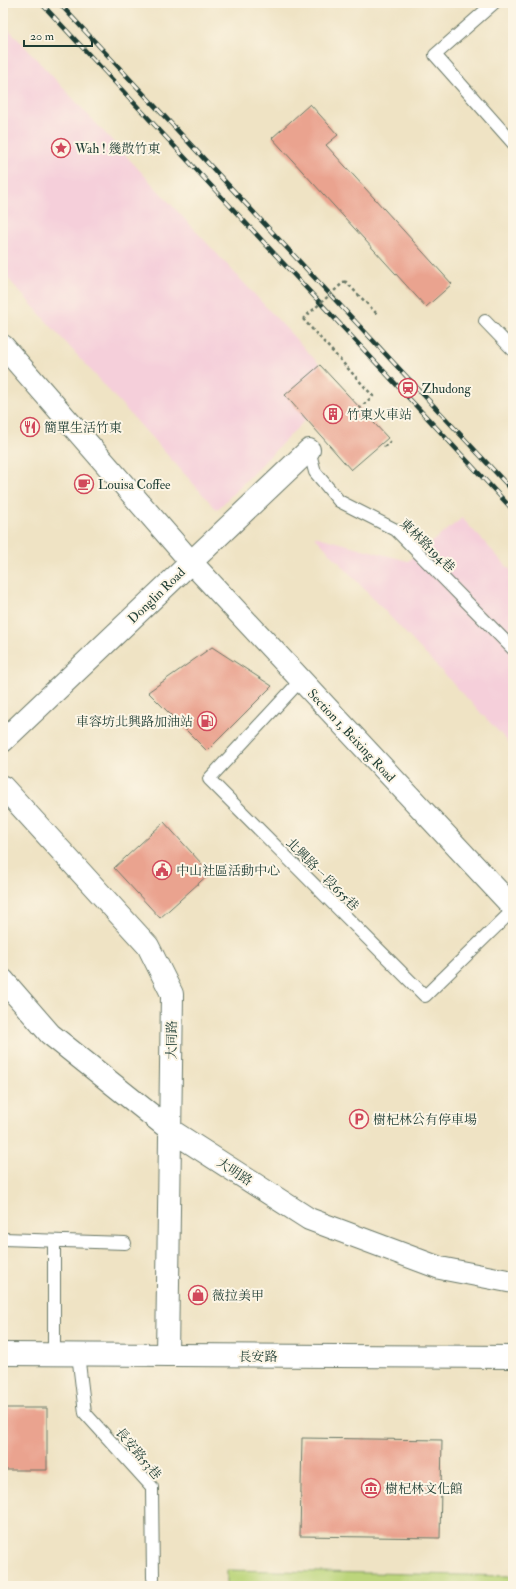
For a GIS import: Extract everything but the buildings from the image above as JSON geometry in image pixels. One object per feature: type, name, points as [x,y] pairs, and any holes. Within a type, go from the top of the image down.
[{"type":"street","name":"Section 1, Beixing Road","points":[[3,346],[191,562],[513,908]]},
{"type":"street","name":"Donglin Road","points":[[3,741],[309,450]]},
{"type":"street","name":"大同路","points":[[3,787],[148,946],[172,994],[169,1129],[168,1355]]},
{"type":"street","name":"大明路","points":[[3,980],[50,1034],[169,1129],[308,1219],[440,1268],[512,1283]]},
{"type":"street","name":"長安路","points":[[3,1354],[513,1357]]},
{"type":"lane","points":[[494,3],[436,55],[513,143]]},
{"type":"lane","points":[[486,321],[513,350]]},
{"type":"lane","name":"東林路194巷","points":[[309,450],[315,472],[339,501],[396,530],[513,650]]},
{"type":"lane","name":"北興路ㄧ段655巷","points":[[301,680],[209,779],[426,996],[513,908]]},
{"type":"lane","points":[[3,1239],[125,1243]]},
{"type":"lane","points":[[54,1240],[54,1354]]},
{"type":"lane","name":"長安路53巷","points":[[78,1354],[85,1413],[152,1487],[153,1578]]},
{"type":"path","points":[[360,408],[373,396],[303,319],[345,281],[378,315]]},
{"type":"path","points":[[384,447],[391,441]]},
{"type":"shaded area","name":"Wah ! 幾散竹東","points":[[3,23],[320,365],[285,395],[306,419],[217,510],[3,273]]},
{"type":"shaded area","points":[[462,518],[513,573],[513,747],[314,536],[408,561]]},
{"type":"green space","points":[[227,1570],[511,1576],[511,1586],[227,1586]]},
{"type":"railway","points":[[41,3],[513,510]]},
{"type":"railway","points":[[59,3],[513,491]]},
{"type":"place","name":"Wah ! 幾散竹東","points":[[61,148]]},
{"type":"place","name":"Zhudong","points":[[408,388]]},
{"type":"place","name":"竹東火車站","points":[[333,414]]},
{"type":"place","name":"簡單生活竹東","points":[[30,427]]},
{"type":"place","name":"Louisa Coffee","points":[[84,484]]},
{"type":"place","name":"車容坊北興路加油站","points":[[207,721]]},
{"type":"place","name":"中山社區活動中心","points":[[162,870]]},
{"type":"place","name":"樹杞林公有停車場","points":[[359,1119]]},
{"type":"place","name":"薇拉美甲","points":[[198,1295]]},
{"type":"place","name":"樹杞林文化館","points":[[371,1488]]}]
